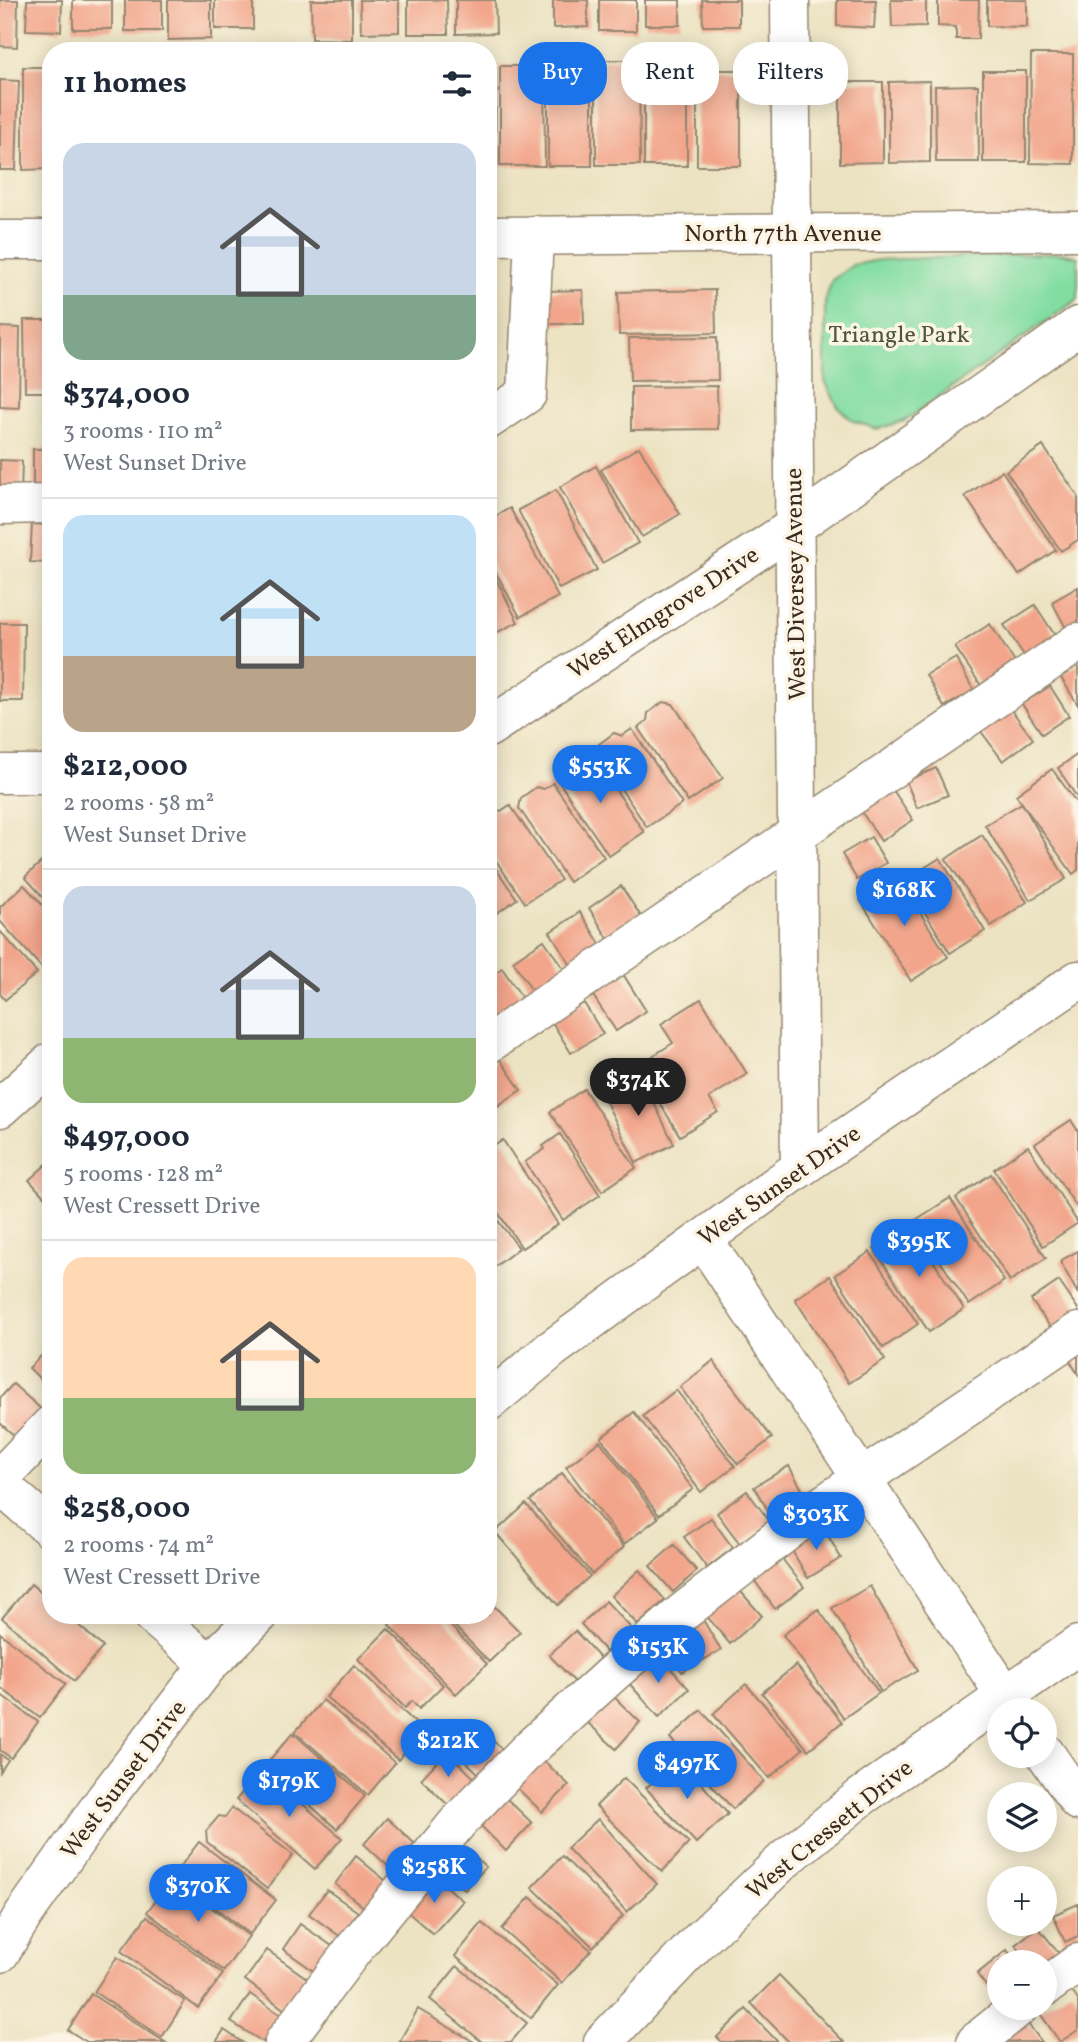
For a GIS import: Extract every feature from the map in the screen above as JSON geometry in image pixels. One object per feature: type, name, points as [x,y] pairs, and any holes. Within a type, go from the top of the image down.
[{"type":"street","name":"West Diversey Avenue","points":[[790,0],[800,1168]]},
{"type":"street","name":"North 77th Avenue","points":[[497,236],[1078,231]]},
{"type":"street","points":[[497,413],[527,394],[534,235]]},
{"type":"street","points":[[0,240],[42,240]]},
{"type":"street","name":"West Elmgrove Drive","points":[[497,721],[795,526],[1078,326]]},
{"type":"street","points":[[0,505],[42,504]]},
{"type":"street","points":[[497,1038],[1078,642]]},
{"type":"street","name":"West Sunset Drive","points":[[497,1395],[552,1349],[800,1168],[1078,979]]},
{"type":"street","points":[[0,1108],[42,1070]]},
{"type":"street","points":[[703,1239],[1007,1698]]},
{"type":"street","points":[[284,2042],[362,1939],[459,1821],[528,1750],[613,1673],[693,1604],[811,1513],[1078,1332]]},
{"type":"street","points":[[0,1478],[42,1434]]},
{"type":"street","points":[[0,1485],[42,1520]]},
{"type":"street","points":[[162,1624],[209,1664]]},
{"type":"street","name":"West Sunset Drive","points":[[0,1953],[24,1914],[106,1798],[209,1664],[250,1624]]},
{"type":"street","name":"West Cressett Drive","points":[[1015,1698],[1078,1645]]},
{"type":"street","name":"West Cressett Drive","points":[[603,2042],[697,1943],[784,1860],[861,1797],[987,1717]]},
{"type":"street","points":[[1055,1768],[1078,1801]]},
{"type":"street","points":[[1057,1978],[1078,1963]]},
{"type":"street","points":[[976,2042],[1003,2020]]},
{"type":"green space","name":"Triangle Park","points":[[1062,253],[1078,257],[1078,299],[904,421],[877,429],[853,421],[838,407],[825,381],[825,302],[832,280],[853,265],[879,260]]},
{"type":"building","points":[[0,0],[18,0],[17,47],[0,46]]},
{"type":"building","points":[[27,0],[62,0],[61,31],[26,30]]},
{"type":"building","points":[[73,0],[112,0],[112,29],[73,29]]},
{"type":"building","points":[[125,0],[162,0],[162,31],[125,31]]},
{"type":"building","points":[[168,0],[211,0],[211,39],[168,40]]},
{"type":"building","points":[[215,0],[253,0],[253,29],[215,29]]},
{"type":"building","points":[[311,0],[352,0],[352,40],[312,39]]},
{"type":"building","points":[[360,0],[399,0],[399,32],[361,33]]},
{"type":"building","points":[[408,0],[447,0],[448,34],[408,34]]},
{"type":"building","points":[[456,0],[495,0],[496,33],[456,34]]},
{"type":"building","points":[[553,0],[588,0],[588,27],[553,28]]},
{"type":"building","points":[[599,0],[636,0],[636,31],[599,31]]},
{"type":"building","points":[[645,0],[680,0],[680,25],[645,25]]},
{"type":"building","points":[[702,0],[739,0],[739,26],[703,26]]},
{"type":"building","points":[[837,0],[876,0],[874,28],[837,26]]},
{"type":"building","points":[[891,0],[926,0],[926,26],[892,27]]},
{"type":"building","points":[[938,0],[979,0],[978,39],[956,39],[956,27],[938,26]]},
{"type":"building","points":[[987,0],[1027,0],[1027,27],[987,26]]},
{"type":"building","points":[[1031,54],[1073,54],[1073,164],[1030,163]]},
{"type":"building","points":[[607,60],[621,60],[621,105],[639,105],[640,165],[596,165],[596,105],[607,105]]},
{"type":"building","points":[[500,66],[518,66],[518,105],[544,105],[545,166],[500,166]]},
{"type":"building","points":[[23,67],[42,67],[42,169],[23,170]]},
{"type":"building","points":[[719,70],[733,70],[733,105],[741,105],[741,166],[697,166],[697,105],[719,105]]},
{"type":"building","points":[[983,71],[1026,71],[1026,162],[983,162]]},
{"type":"building","points":[[0,80],[19,81],[16,170],[0,170]]},
{"type":"building","points":[[930,81],[930,162],[889,163],[889,82]]},
{"type":"building","points":[[848,82],[883,82],[883,162],[840,163],[840,105],[848,105]]},
{"type":"building","points":[[978,85],[979,162],[936,162],[935,86]]},
{"type":"building","points":[[548,105],[592,105],[592,166],[548,166]]},
{"type":"building","points":[[644,105],[687,105],[687,166],[644,166]]},
{"type":"building","points":[[583,290],[584,324],[549,324],[549,291]]},
{"type":"building","points":[[715,290],[716,333],[619,335],[618,292]]},
{"type":"building","points":[[24,320],[42,320],[42,392],[25,392]]},
{"type":"building","points":[[0,327],[20,328],[19,408],[0,407]]},
{"type":"building","points":[[717,337],[718,380],[630,381],[629,338]]},
{"type":"building","points":[[717,386],[718,429],[631,430],[631,387]]},
{"type":"building","points":[[1043,446],[1078,496],[1078,540],[1061,551],[1006,471]]},
{"type":"building","points":[[639,447],[680,514],[642,537],[601,470]]},
{"type":"building","points":[[33,449],[42,449],[42,490],[33,490]]},
{"type":"building","points":[[0,460],[22,461],[21,495],[0,494]]},
{"type":"building","points":[[596,466],[638,543],[602,563],[560,487]]},
{"type":"building","points":[[1002,471],[1056,550],[1019,575],[965,496]]},
{"type":"building","points":[[556,490],[597,570],[559,589],[518,510]]},
{"type":"building","points":[[510,508],[558,597],[520,617],[497,575],[497,515]]},
{"type":"building","points":[[32,524],[42,525],[42,563],[30,562]]},
{"type":"building","points":[[497,581],[518,622],[497,632]]},
{"type":"building","points":[[1078,587],[1078,624],[1067,630],[1052,602]]},
{"type":"building","points":[[1035,605],[1056,637],[1025,657],[1004,625]]},
{"type":"building","points":[[0,623],[24,623],[23,701],[0,701]]},
{"type":"building","points":[[990,624],[1016,664],[982,687],[955,647]]},
{"type":"building","points":[[956,658],[974,691],[944,707],[926,675]]},
{"type":"building","points":[[1078,665],[1078,705],[1060,676]]},
{"type":"building","points":[[1050,686],[1069,716],[1042,734],[1022,704]]},
{"type":"building","points":[[663,702],[673,704],[723,778],[688,802],[638,728],[647,721],[648,713]]},
{"type":"building","points":[[1010,708],[1033,739],[1003,761],[980,730]]},
{"type":"building","points":[[632,729],[682,804],[647,827],[597,754],[599,744],[614,733],[622,736]]},
{"type":"building","points":[[1078,754],[1078,799],[1058,768]]},
{"type":"building","points":[[594,757],[644,832],[609,856],[559,782],[561,772],[577,761],[585,763]]},
{"type":"building","points":[[936,768],[948,795],[917,808],[906,781]]},
{"type":"building","points":[[1052,769],[1078,805],[1078,870],[1073,874],[1016,795]]},
{"type":"building","points":[[553,783],[604,857],[569,882],[519,808],[521,798],[536,787],[544,789]]},
{"type":"building","points":[[893,790],[913,820],[881,841],[861,811]]},
{"type":"building","points":[[1022,803],[1066,879],[1030,900],[985,825]]},
{"type":"building","points":[[510,805],[561,880],[525,903],[497,862],[497,810],[501,811]]},
{"type":"building","points":[[982,835],[1027,902],[991,926],[946,859]]},
{"type":"building","points":[[871,837],[886,863],[857,880],[842,854]]},
{"type":"building","points":[[940,858],[985,931],[950,953],[905,880]]},
{"type":"building","points":[[42,861],[42,896],[25,877]]},
{"type":"building","points":[[497,870],[517,899],[497,913]]},
{"type":"building","points":[[897,876],[948,957],[911,981],[860,900]]},
{"type":"building","points":[[24,885],[42,904],[42,968],[0,921],[0,907]]},
{"type":"building","points":[[621,886],[642,918],[609,940],[589,908]]},
{"type":"building","points":[[580,912],[602,947],[572,967],[550,932]]},
{"type":"building","points":[[0,931],[37,973],[5,1000],[0,994]]},
{"type":"building","points":[[544,940],[565,971],[533,992],[513,961]]},
{"type":"building","points":[[502,968],[523,999],[497,1016],[497,972]]},
{"type":"building","points":[[623,974],[646,1011],[616,1031],[592,994]]},
{"type":"building","points":[[701,999],[747,1074],[709,1098],[718,1112],[680,1136],[637,1066],[673,1043],[661,1024]]},
{"type":"building","points":[[584,1003],[603,1034],[571,1053],[552,1022]]},
{"type":"building","points":[[499,1058],[521,1090],[497,1106]]},
{"type":"building","points":[[639,1073],[674,1144],[636,1163],[601,1092]]},
{"type":"building","points":[[584,1089],[636,1168],[602,1191],[550,1112]]},
{"type":"building","points":[[1071,1120],[1078,1131],[1078,1209],[1035,1144]]},
{"type":"building","points":[[560,1134],[600,1195],[563,1220],[525,1162],[545,1149],[543,1146]]},
{"type":"building","points":[[503,1140],[558,1224],[522,1248],[497,1211],[497,1144]]},
{"type":"building","points":[[1028,1146],[1078,1223],[1043,1246],[994,1169]]},
{"type":"building","points":[[42,1168],[42,1194],[29,1180]]},
{"type":"building","points":[[991,1174],[1046,1258],[1010,1281],[956,1198]]},
{"type":"building","points":[[950,1198],[1004,1281],[969,1305],[914,1221]]},
{"type":"building","points":[[497,1220],[519,1248],[497,1265]]},
{"type":"building","points":[[910,1225],[964,1309],[929,1332],[874,1249]]},
{"type":"building","points":[[1078,1251],[1078,1294],[1060,1261]]},
{"type":"building","points":[[870,1252],[918,1324],[883,1348],[835,1275]]},
{"type":"building","points":[[830,1276],[885,1360],[849,1383],[795,1299]]},
{"type":"building","points":[[1059,1281],[1078,1309],[1078,1314],[1053,1331],[1031,1300]]},
{"type":"building","points":[[1078,1352],[1078,1374],[1068,1358]]},
{"type":"building","points":[[42,1355],[42,1381],[29,1368]]},
{"type":"building","points":[[713,1361],[772,1438],[738,1464],[680,1387]]},
{"type":"building","points":[[13,1384],[41,1409],[16,1437],[0,1423],[0,1398]]},
{"type":"building","points":[[676,1390],[735,1466],[701,1492],[643,1416]]},
{"type":"building","points":[[634,1412],[693,1489],[659,1515],[601,1438]]},
{"type":"building","points":[[600,1441],[658,1518],[624,1544],[566,1467]]},
{"type":"building","points":[[789,1466],[809,1502],[775,1522],[754,1487]]},
{"type":"building","points":[[562,1473],[624,1547],[592,1574],[530,1501]]},
{"type":"building","points":[[747,1491],[770,1522],[740,1544],[717,1513]]},
{"type":"building","points":[[526,1504],[590,1576],[558,1605],[497,1534],[497,1530]]},
{"type":"building","points":[[711,1518],[733,1548],[707,1568],[684,1537]]},
{"type":"building","points":[[823,1527],[841,1558],[808,1578],[790,1547]]},
{"type":"building","points":[[674,1545],[697,1571],[673,1592],[650,1566]]},
{"type":"building","points":[[780,1556],[804,1587],[775,1609],[752,1577]]},
{"type":"building","points":[[639,1570],[665,1600],[638,1625],[611,1596]]},
{"type":"building","points":[[31,1584],[42,1593],[42,1624],[77,1624],[103,1647],[74,1681],[2,1618]]},
{"type":"building","points":[[736,1586],[762,1616],[730,1644],[705,1614]]},
{"type":"building","points":[[870,1586],[918,1670],[881,1692],[832,1608]]},
{"type":"building","points":[[606,1601],[632,1629],[606,1652],[581,1624]]},
{"type":"building","points":[[497,1609],[520,1632],[489,1662],[453,1624],[497,1624]]},
{"type":"building","points":[[818,1609],[879,1693],[844,1718],[783,1635]]},
{"type":"building","points":[[703,1620],[721,1650],[682,1672],[664,1642]]},
{"type":"building","points":[[449,1624],[487,1664],[456,1694],[389,1625]]},
{"type":"building","points":[[388,1629],[443,1685],[419,1709],[412,1701],[405,1708],[358,1659]]},
{"type":"building","points":[[575,1631],[600,1658],[575,1682],[549,1655]]},
{"type":"building","points":[[0,1633],[66,1684],[40,1718],[0,1687]]},
{"type":"building","points":[[657,1653],[689,1689],[659,1717],[627,1681]]},
{"type":"building","points":[[354,1665],[424,1731],[398,1760],[326,1697]]},
{"type":"building","points":[[796,1665],[842,1722],[808,1750],[762,1693]]},
{"type":"building","points":[[746,1684],[803,1749],[769,1778],[713,1714]]},
{"type":"building","points":[[0,1694],[38,1722],[11,1758],[0,1750]]},
{"type":"building","points":[[612,1695],[640,1722],[616,1749],[587,1722]]},
{"type":"building","points":[[323,1700],[395,1763],[368,1795],[295,1732]]},
{"type":"building","points":[[701,1710],[764,1781],[733,1809],[670,1738]]},
{"type":"building","points":[[478,1726],[504,1751],[481,1776],[455,1751]]},
{"type":"building","points":[[293,1733],[365,1796],[337,1829],[265,1765]]},
{"type":"building","points":[[447,1751],[475,1779],[449,1806],[421,1779]]},
{"type":"building","points":[[0,1754],[8,1760],[0,1772]]},
{"type":"building","points":[[679,1758],[728,1814],[696,1843],[646,1788]]},
{"type":"building","points":[[542,1759],[569,1785],[542,1812],[515,1786]]},
{"type":"building","points":[[262,1769],[342,1838],[315,1869],[236,1800]]},
{"type":"building","points":[[624,1778],[689,1843],[662,1872],[596,1806]]},
{"type":"building","points":[[505,1797],[532,1823],[506,1851],[479,1824]]},
{"type":"building","points":[[232,1808],[293,1855],[267,1889],[207,1842],[206,1831],[219,1816],[225,1817]]},
{"type":"building","points":[[387,1818],[415,1844],[391,1869],[364,1844]]},
{"type":"building","points":[[598,1819],[657,1884],[627,1912],[567,1848]]},
{"type":"building","points":[[199,1842],[276,1900],[250,1934],[173,1876]]},
{"type":"building","points":[[462,1845],[486,1867],[465,1890],[441,1868]]},
{"type":"building","points":[[356,1856],[386,1881],[365,1908],[335,1884]]},
{"type":"building","points":[[562,1856],[623,1916],[593,1947],[532,1887]]},
{"type":"building","points":[[434,1875],[463,1901],[433,1934],[404,1909]]},
{"type":"building","points":[[172,1878],[249,1936],[224,1971],[147,1912]]},
{"type":"building","points":[[327,1890],[358,1912],[341,1937],[309,1914]]},
{"type":"building","points":[[530,1897],[591,1950],[562,1983],[502,1929]]},
{"type":"building","points":[[1078,1904],[1078,1936],[1065,1942],[1057,1924],[1057,1913]]},
{"type":"building","points":[[147,1916],[223,1974],[198,2008],[121,1951]]},
{"type":"building","points":[[482,1923],[558,1985],[531,2018],[455,1956]]},
{"type":"building","points":[[300,1924],[332,1946],[314,1971],[283,1949]]},
{"type":"building","points":[[1026,1936],[1045,1936],[1057,1950],[1019,1950],[1015,1945]]},
{"type":"building","points":[[267,1950],[308,1979],[285,2010],[245,1980]]},
{"type":"building","points":[[117,1957],[185,2001],[162,2037],[94,1992]]},
{"type":"building","points":[[457,1966],[527,2023],[511,2042],[482,2042],[430,1999]]},
{"type":"building","points":[[987,1966],[987,1987],[977,1974]]},
{"type":"building","points":[[779,1975],[844,2042],[789,2042],[751,2003]]},
{"type":"building","points":[[1071,1990],[1078,2000],[1078,2030],[1060,2042],[1045,2020],[1057,2020],[1057,2000]]},
{"type":"building","points":[[91,1994],[165,2042],[87,2042],[68,2030]]},
{"type":"building","points":[[250,1994],[281,2015],[263,2042],[231,2022]]},
{"type":"building","points":[[418,2009],[474,2042],[399,2042]]},
{"type":"building","points":[[746,2009],[778,2042],[722,2042],[717,2037]]},
{"type":"building","points":[[1025,2020],[1042,2042],[999,2042]]},
{"type":"building","points":[[224,2030],[242,2042],[216,2042]]}]
